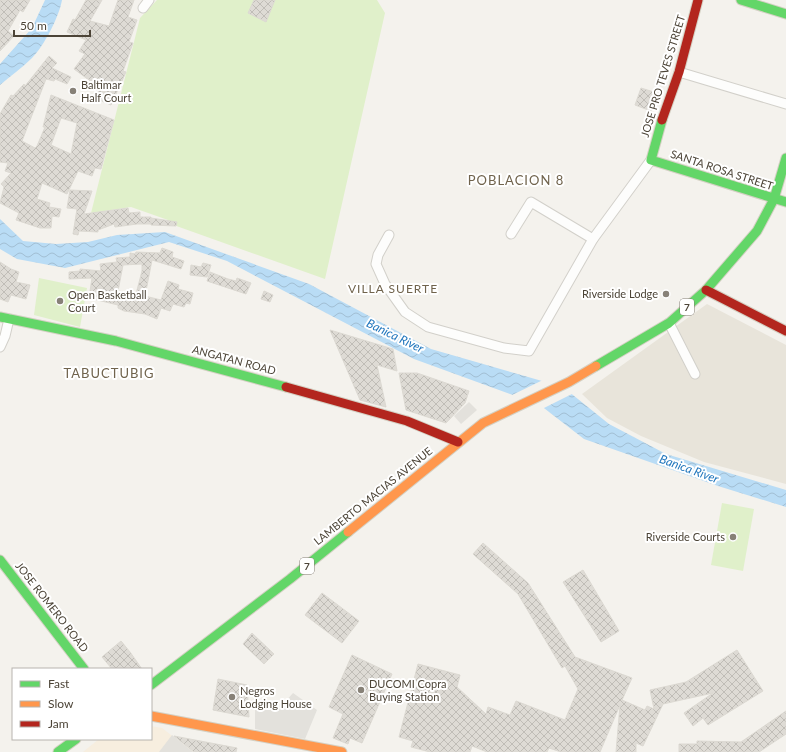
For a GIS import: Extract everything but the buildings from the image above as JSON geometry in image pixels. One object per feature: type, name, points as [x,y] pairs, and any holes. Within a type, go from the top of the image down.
[{"type":"main road","name":"JOSE PRO TEVES STREET","points":[[651,160],[662,119],[679,72],[698,0]]},
{"type":"main road","points":[[741,0],[786,14]]},
{"type":"main road","name":"7","points":[[458,442],[483,423],[569,382],[669,323],[706,290],[757,231],[774,199],[786,158]]},
{"type":"main road","name":"SANTA ROSA STREET","points":[[651,160],[786,202]]},
{"type":"main road","points":[[706,290],[786,331]]},
{"type":"main road","name":"ANGATAN ROAD","points":[[4,318],[116,341],[275,384],[408,421],[458,442]]},
{"type":"main road","name":"LAMBERTO MACIAS AVENUE","points":[[152,684],[290,579],[458,442]]},
{"type":"main road","name":"JOSE ROMERO ROAD","points":[[0,560],[83,668]]},
{"type":"main road","points":[[152,716],[342,752]]},
{"type":"main road","points":[[58,752],[75,740]]},
{"type":"street","points":[[143,8],[149,0]]},
{"type":"street","points":[[679,72],[786,104]]},
{"type":"street","points":[[389,235],[378,255],[376,264],[385,284],[406,312],[428,327],[504,348],[529,351],[593,239],[651,160]]},
{"type":"street","points":[[511,234],[532,202],[593,239]]},
{"type":"street","points":[[0,347],[6,336],[4,318]]},
{"type":"street","points":[[669,323],[695,374]]},
{"type":"shaded area","points":[[707,304],[786,345],[786,484],[704,462],[641,436],[607,418],[582,394]]},
{"type":"shaded area","points":[[469,402],[477,410],[461,424],[454,416]]},
{"type":"shaded area","points":[[293,693],[317,710],[305,739],[255,729],[255,698],[278,710]]},
{"type":"shaded area","points":[[152,726],[162,728],[193,752],[83,752],[98,740],[152,740]]},
{"type":"shaded area","points":[[172,735],[193,752],[159,752]]},
{"type":"green space","points":[[157,0],[377,0],[385,13],[325,279],[168,223],[168,220],[131,207],[91,213],[140,18]]},
{"type":"green space","name":"Open Basketball Court","points":[[39,278],[87,288],[80,327],[34,315]]},
{"type":"green space","name":"Riverside Courts","points":[[722,503],[754,509],[743,571],[711,565]]},
{"type":"water","points":[[45,0],[62,0],[58,15],[50,31],[37,53],[0,85],[0,64],[32,28]]},
{"type":"water","name":"Banica River","points":[[0,219],[23,241],[56,244],[88,242],[117,235],[165,232],[309,284],[431,349],[563,387],[609,424],[666,454],[786,490],[786,507],[718,486],[584,439],[540,405],[414,359],[227,261],[169,242],[65,268],[17,259],[0,249]]},
{"type":"pier","points":[[545,379],[564,385],[574,393],[542,409],[510,396]]},
{"type":"traffic: fast","points":[[741,0],[786,14]]},
{"type":"traffic: fast","points":[[662,120],[651,160],[786,202]]},
{"type":"traffic: fast","points":[[596,366],[669,323],[706,290],[757,231],[774,199],[786,158]]},
{"type":"traffic: fast","points":[[0,317],[116,341],[286,387]]},
{"type":"traffic: fast","points":[[152,684],[290,579],[348,532]]},
{"type":"traffic: fast","points":[[0,560],[83,668]]},
{"type":"traffic: fast","points":[[58,752],[75,740]]},
{"type":"traffic: slow","points":[[348,532],[483,423],[569,382],[596,366]]},
{"type":"traffic: slow","points":[[152,716],[342,752]]},
{"type":"traffic: jam","points":[[662,120],[679,72],[698,0]]},
{"type":"traffic: jam","points":[[706,290],[786,331]]},
{"type":"traffic: jam","points":[[286,387],[407,421],[458,442]]},
{"type":"place","name":"Baltimar Half Court","points":[[73,91]]},
{"type":"place","name":"Riverside Lodge","points":[[666,294]]},
{"type":"place","name":"Open Basketball Court","points":[[60,301]]},
{"type":"place","name":"Riverside Courts","points":[[733,537]]},
{"type":"place","name":"DUCOMI Copra Buying Station","points":[[361,690]]},
{"type":"place","name":"Negros Lodging House","points":[[232,697]]},
{"type":"district","name":"POBLACION 8","points":[[516,180]]},
{"type":"district","name":"VILLA SUERTE","points":[[393,289]]},
{"type":"district","name":"TABUCTUBIG","points":[[109,373]]}]
